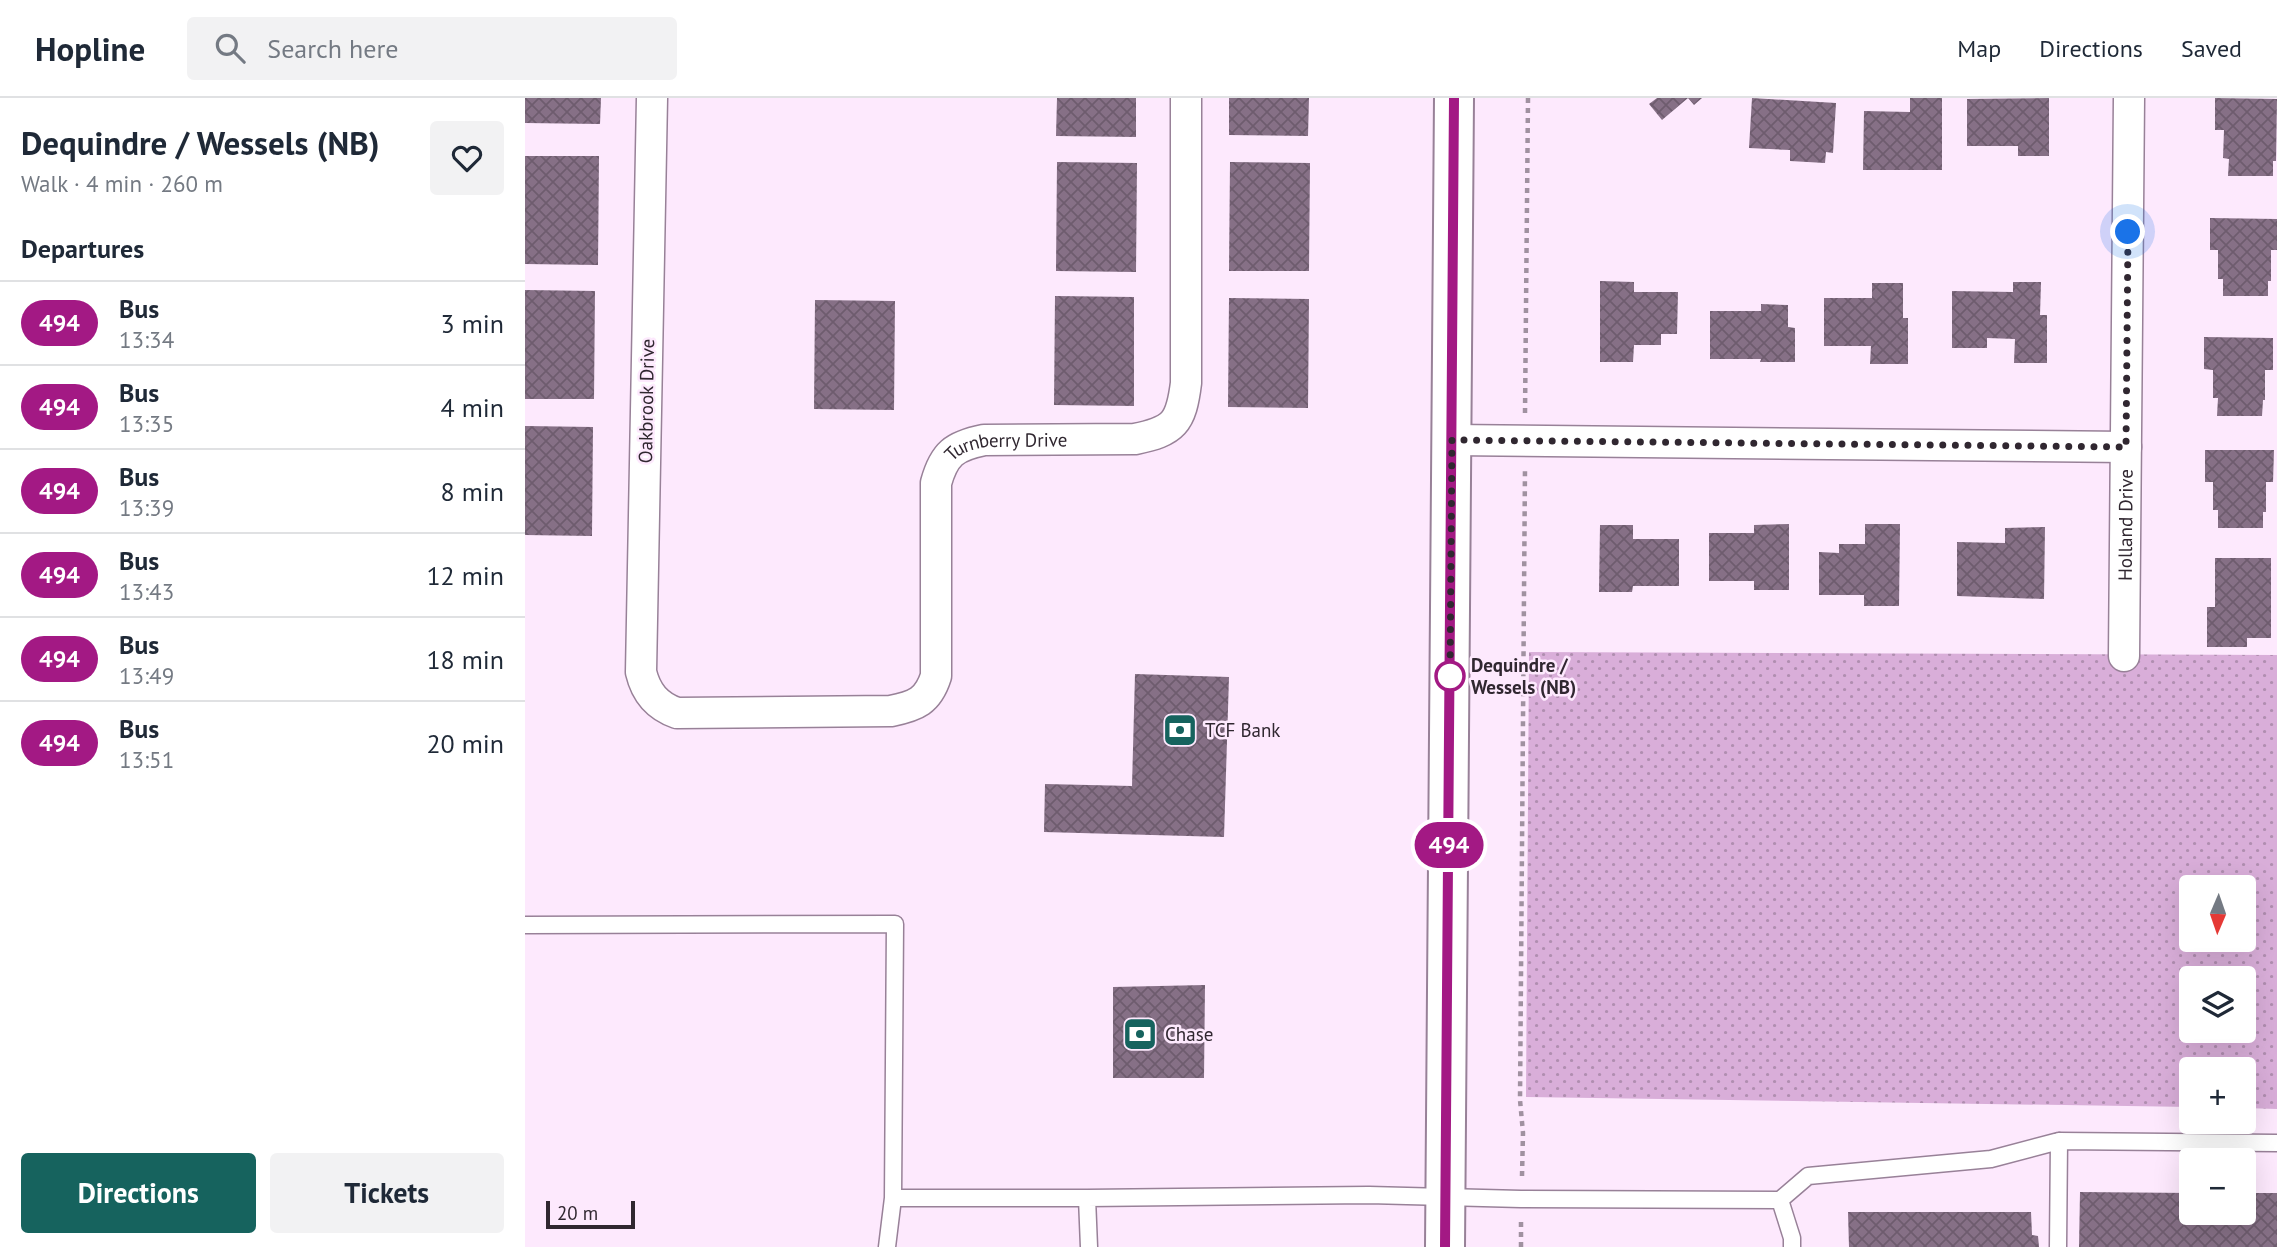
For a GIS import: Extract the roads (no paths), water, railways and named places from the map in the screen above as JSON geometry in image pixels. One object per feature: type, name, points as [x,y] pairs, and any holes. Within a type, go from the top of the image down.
[{"type":"main road","points":[[1445,1247],[1454,98]]},
{"type":"street","name":"Oakbrook Drive","points":[[652,98],[641,672],[645,688],[655,700]]},
{"type":"street","name":"Turnberry Drive","points":[[655,700],[664,708],[677,712],[891,711],[921,701],[931,692],[936,676],[936,483],[941,466],[952,452],[964,444],[984,440],[1135,439],[1171,429],[1183,410],[1186,383],[1186,98]]},
{"type":"street","name":"Holland Drive","points":[[2125,656],[2129,98]]},
{"type":"street","points":[[1452,440],[2126,447]]},
{"type":"lane","points":[[525,925],[895,924],[893,1198],[887,1247]]},
{"type":"lane","points":[[893,1198],[1446,1195],[1535,1199],[1780,1199],[1808,1176],[1991,1159],[2059,1141],[2277,1143]]},
{"type":"lane","points":[[2058,1247],[2059,1141]]},
{"type":"lane","points":[[1087,1198],[1089,1247]]},
{"type":"lane","points":[[1780,1199],[1792,1238],[1792,1247]]},
{"type":"place","name":"Dequindre / Wessels (NB)","points":[[1450,676]]},
{"type":"place","name":"TCF Bank","points":[[1180,730]]},
{"type":"place","name":"Chase","points":[[1140,1034]]}]
